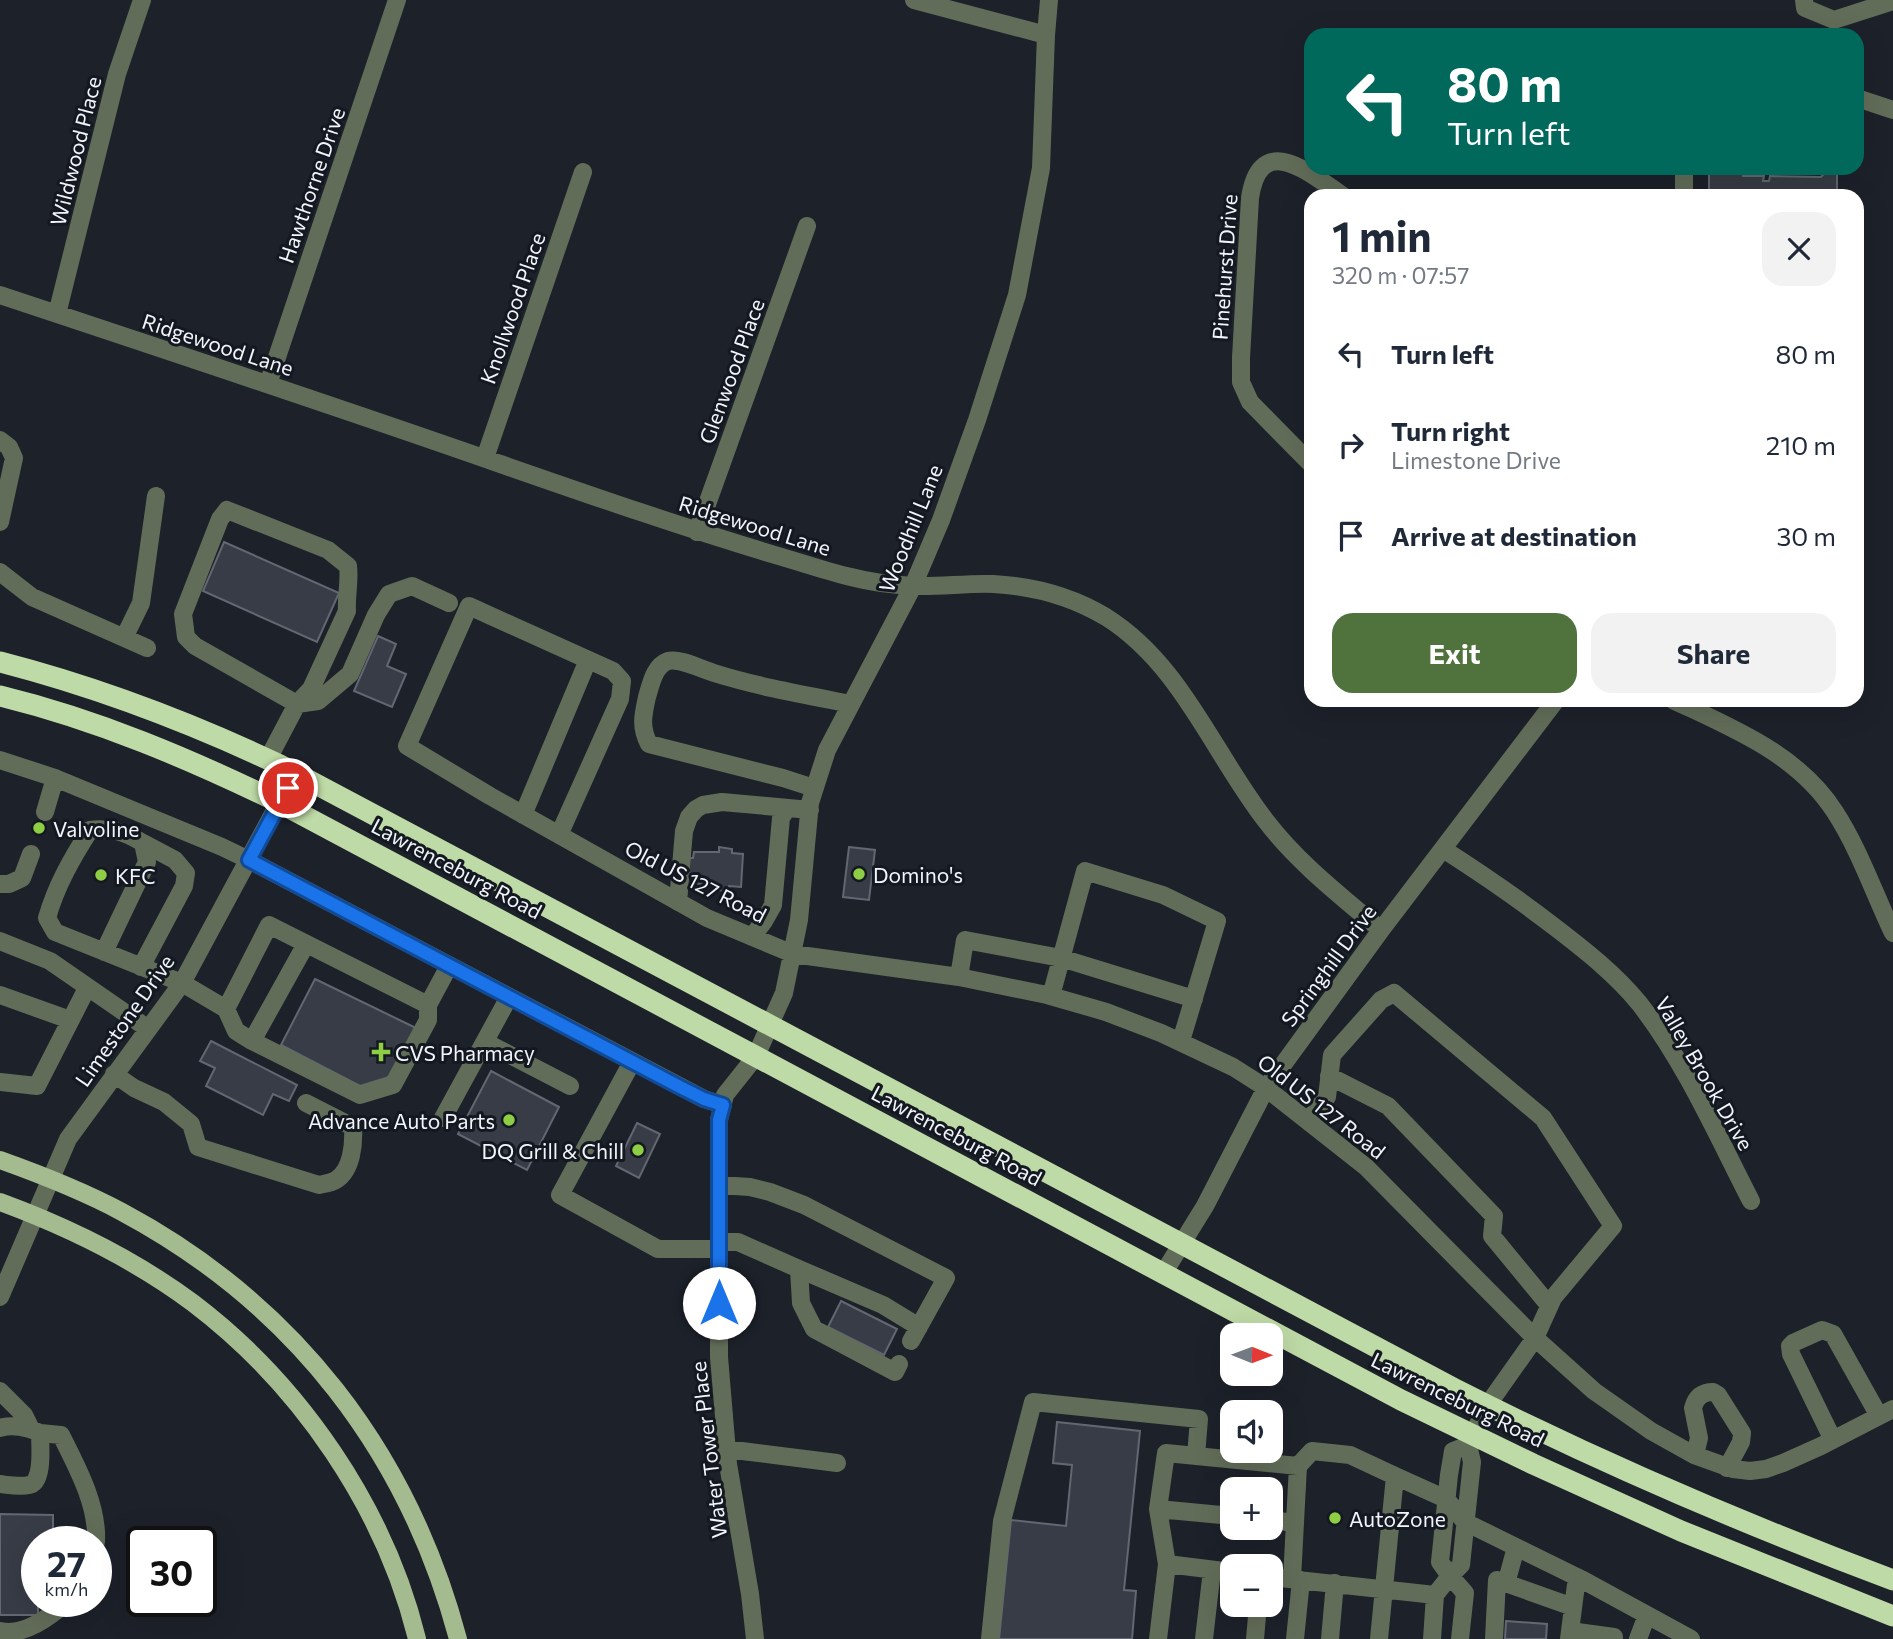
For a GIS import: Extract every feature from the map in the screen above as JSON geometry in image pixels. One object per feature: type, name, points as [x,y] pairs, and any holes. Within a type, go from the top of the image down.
[{"type":"highway","name":"Lawrenceburg Road","points":[[0,662],[116,696],[186,722],[268,759],[1487,1406],[1682,1496],[1893,1580]]},
{"type":"highway","name":"Lawrenceburg Road","points":[[0,696],[120,733],[199,765],[280,803],[1379,1388],[1470,1440],[1681,1531],[1893,1616]]},
{"type":"main road","points":[[0,1160],[51,1179],[123,1212],[192,1255],[267,1314],[300,1348],[360,1422],[399,1486],[431,1553],[448,1600],[458,1639]]},
{"type":"main road","points":[[0,1202],[36,1216],[134,1264],[173,1289],[253,1355],[309,1419],[359,1496],[400,1583],[417,1639]]},
{"type":"street","name":"Wildwood Place","points":[[57,314],[117,74],[142,0]]},
{"type":"street","name":"Hawthorne Drive","points":[[268,384],[397,0]]},
{"type":"street","points":[[914,0],[1046,35]]},
{"type":"street","name":"Woodhill Lane","points":[[757,1056],[783,993],[793,954],[814,788],[827,750],[913,586],[933,540],[977,420],[1017,295],[1041,168],[1049,0]]},
{"type":"street","points":[[1804,0],[1805,8],[1835,20],[1893,1]]},
{"type":"street","points":[[1864,100],[1893,110]]},
{"type":"street","name":"Pinehurst Drive","points":[[1304,169],[1291,162],[1271,162],[1256,174],[1252,185],[1241,358],[1241,382],[1250,402],[1304,457]]},
{"type":"street","name":"Knollwood Place","points":[[485,458],[583,172]]},
{"type":"street","name":"Pinehurst Drive","points":[[1313,175],[1333,189]]},
{"type":"street","name":"Glenwood Place","points":[[696,532],[807,226]]},
{"type":"street","name":"Ridgewood Lane","points":[[0,295],[268,384],[696,532],[854,579],[913,586],[988,584],[1034,589],[1075,601],[1119,626],[1158,662],[1266,822],[1319,878],[1381,930]]},
{"type":"street","points":[[0,440],[9,447],[14,458],[0,522]]},
{"type":"street","points":[[124,638],[141,603],[156,496]]},
{"type":"street","points":[[268,759],[297,704],[311,690],[347,611],[346,598],[350,577],[348,566],[328,550],[228,510],[220,519],[183,614],[186,637],[195,646],[297,704],[318,701],[349,674],[376,615],[389,594],[412,586],[449,603]]},
{"type":"street","points":[[0,572],[32,597],[147,648]]},
{"type":"street","name":"Old US 127 Road","points":[[588,660],[468,606],[407,746],[523,815],[707,918],[793,954],[960,977],[1051,996],[1106,1012],[1181,1041],[1233,1067],[1266,1088],[1366,1167],[1535,1338],[1594,1391],[1630,1418],[1695,1455],[1727,1468],[1750,1471],[1766,1469],[1886,1413]]},
{"type":"street","points":[[523,815],[588,660],[613,671],[622,681],[620,699],[559,835]]},
{"type":"street","points":[[814,788],[649,744],[644,734],[642,719],[656,671],[663,663],[680,660],[753,685],[851,704]]},
{"type":"street","name":"Springhill Drive","points":[[1163,1274],[1230,1160],[1266,1088],[1381,930],[1551,707]]},
{"type":"street","points":[[1687,707],[1757,741],[1801,772],[1834,810],[1847,832],[1893,933]]},
{"type":"street","points":[[0,760],[54,778],[222,847],[632,1062],[704,1099],[723,1105]]},
{"type":"street","name":"Limestone Drive","points":[[0,1297],[68,1139],[182,983],[295,773]]},
{"type":"street","points":[[44,812],[54,778]]},
{"type":"street","points":[[678,902],[684,831],[689,817],[703,805],[712,803],[810,810]]},
{"type":"street","points":[[752,937],[772,905],[781,818],[787,808]]},
{"type":"street","points":[[104,952],[147,862],[137,839],[140,815]]},
{"type":"street","points":[[141,967],[184,886],[186,873],[176,860],[137,839],[106,828],[90,830],[53,894],[47,918],[55,932],[141,967],[182,983],[226,1009],[236,1031],[360,1096],[393,1085],[428,1020],[428,1005],[449,966]]},
{"type":"street","name":"Valley Brook Drive","points":[[1443,849],[1546,920],[1604,966],[1622,984],[1654,1024],[1719,1136],[1751,1201]]},
{"type":"street","points":[[0,884],[9,884],[22,878],[31,854]]},
{"type":"street","points":[[1051,996],[1085,871],[1163,895],[1217,921],[1181,1041]]},
{"type":"street","points":[[226,1009],[269,925],[428,1005]]},
{"type":"street","points":[[960,977],[965,940],[1061,958],[1194,999]]},
{"type":"street","points":[[0,941],[50,961],[147,1028]]},
{"type":"street","points":[[252,1041],[306,944]]},
{"type":"street","points":[[0,1082],[37,1086],[87,988]]},
{"type":"street","points":[[1308,1121],[1327,1097],[1332,1055],[1381,1000],[1394,993],[1543,1118],[1613,1226],[1549,1304],[1535,1338],[1487,1406],[1470,1440],[1453,1451],[1440,1562],[1450,1576],[1465,1593],[1460,1638],[1432,1637],[1435,1595],[1450,1576],[1461,1565],[1472,1462],[1470,1440]]},
{"type":"street","points":[[0,995],[70,1020]]},
{"type":"street","points":[[443,1118],[509,997]]},
{"type":"street","points":[[485,1042],[570,1086]]},
{"type":"street","name":"Water Tower Place","points":[[755,1639],[726,1450],[719,1357],[719,1120],[725,1095],[757,1056]]},
{"type":"street","points":[[632,1062],[560,1195],[658,1249],[738,1242],[883,1304],[915,1334],[946,1278],[804,1205],[750,1187],[719,1185]]},
{"type":"street","points":[[114,1074],[134,1088],[163,1102],[191,1124],[198,1147],[319,1185],[336,1180],[346,1167],[354,1148],[353,1127],[306,1102]]},
{"type":"street","points":[[1329,1076],[1388,1106],[1494,1216],[1492,1236],[1549,1304]]},
{"type":"street","points":[[799,1269],[802,1303],[814,1329],[895,1372],[899,1364]]},
{"type":"street","points":[[1833,1440],[1791,1354],[1790,1346],[1793,1343],[1822,1330],[1833,1334],[1886,1413]]},
{"type":"street","points":[[0,1391],[36,1431],[40,1455],[38,1476],[30,1486],[0,1484]]},
{"type":"street","points":[[1695,1455],[1699,1438],[1693,1413],[1694,1404],[1701,1395],[1713,1392],[1718,1395],[1742,1433],[1741,1442],[1727,1468]]},
{"type":"street","points":[[990,1639],[1002,1521],[1032,1402],[1199,1419],[1196,1456]]},
{"type":"street","points":[[0,1428],[6,1426],[61,1435],[93,1508],[95,1526]]},
{"type":"street","points":[[726,1450],[837,1463]]},
{"type":"street","points":[[1295,1639],[1294,1523],[1298,1466],[1312,1451],[1350,1455],[1446,1499],[1465,1522],[1577,1577],[1681,1637]]},
{"type":"street","points":[[1158,1639],[1167,1564],[1158,1509],[1166,1453],[1298,1466]]},
{"type":"street","points":[[1379,1639],[1395,1476]]},
{"type":"street","points":[[1158,1509],[1220,1515]]},
{"type":"street","points":[[1283,1522],[1294,1523]]},
{"type":"street","points":[[1506,1584],[1516,1547]]},
{"type":"street","points":[[1167,1564],[1220,1571]]},
{"type":"street","points":[[1205,1639],[1212,1570]]},
{"type":"street","points":[[1577,1577],[1570,1635],[1614,1637]]},
{"type":"street","points":[[1283,1578],[1435,1595]]},
{"type":"street","points":[[1494,1639],[1497,1580],[1573,1607]]},
{"type":"street","points":[[1330,1639],[1335,1583]]},
{"type":"street","points":[[1463,1607],[1495,1609]]},
{"type":"street","points":[[1638,1639],[1647,1615]]},
{"type":"street","points":[[0,1631],[9,1633],[30,1627],[49,1617]]},
{"type":"street","points":[[1255,1639],[1257,1617]]},
{"type":"building","points":[[1709,175],[1764,176],[1763,181],[1769,181],[1770,176],[1837,175],[1837,189],[1709,189]]},
{"type":"building","points":[[224,542],[339,593],[317,642],[203,591]]},
{"type":"building","points":[[378,636],[396,644],[387,666],[406,674],[392,707],[354,691]]},
{"type":"building","points":[[719,847],[732,849],[732,853],[743,854],[741,887],[729,886],[729,891],[716,890],[716,886],[692,883],[693,874],[687,873],[688,858],[693,858],[694,852],[719,852]]},
{"type":"building","name":"Domino's","points":[[849,847],[875,850],[869,900],[843,897]]},
{"type":"building","name":"CVS Pharmacy","points":[[315,979],[416,1028],[389,1077],[360,1086],[281,1045]]},
{"type":"building","points":[[211,1041],[297,1085],[289,1101],[273,1094],[263,1115],[206,1086],[215,1068],[200,1061]]},
{"type":"building","name":"Advance Auto Parts","points":[[491,1071],[559,1107],[527,1170],[458,1134]]},
{"type":"building","name":"DQ Grill & Chill","points":[[637,1123],[660,1134],[639,1178],[616,1166]]},
{"type":"building","points":[[841,1301],[897,1329],[884,1355],[828,1327]]},
{"type":"building","points":[[1057,1422],[1140,1431],[1124,1590],[1136,1591],[1132,1639],[999,1639],[1011,1520],[1066,1526],[1072,1465],[1053,1463]]},
{"type":"building","points":[[0,1514],[53,1515],[53,1526],[21,1526],[21,1615],[0,1615]]},
{"type":"building","points":[[1506,1621],[1547,1624],[1546,1639],[1505,1639]]},
{"type":"place","name":"Valvoline","points":[[39,828]]},
{"type":"place","name":"Domino's","points":[[859,874]]},
{"type":"place","name":"KFC","points":[[101,875]]},
{"type":"place","name":"CVS Pharmacy","points":[[381,1052]]},
{"type":"place","name":"Advance Auto Parts","points":[[509,1120]]},
{"type":"place","name":"DQ Grill & Chill","points":[[638,1150]]},
{"type":"place","name":"AutoZone","points":[[1335,1518]]},
{"type":"route","points":[[288,788],[249,860],[680,1087],[723,1105],[719,1120],[719,1303]]}]
